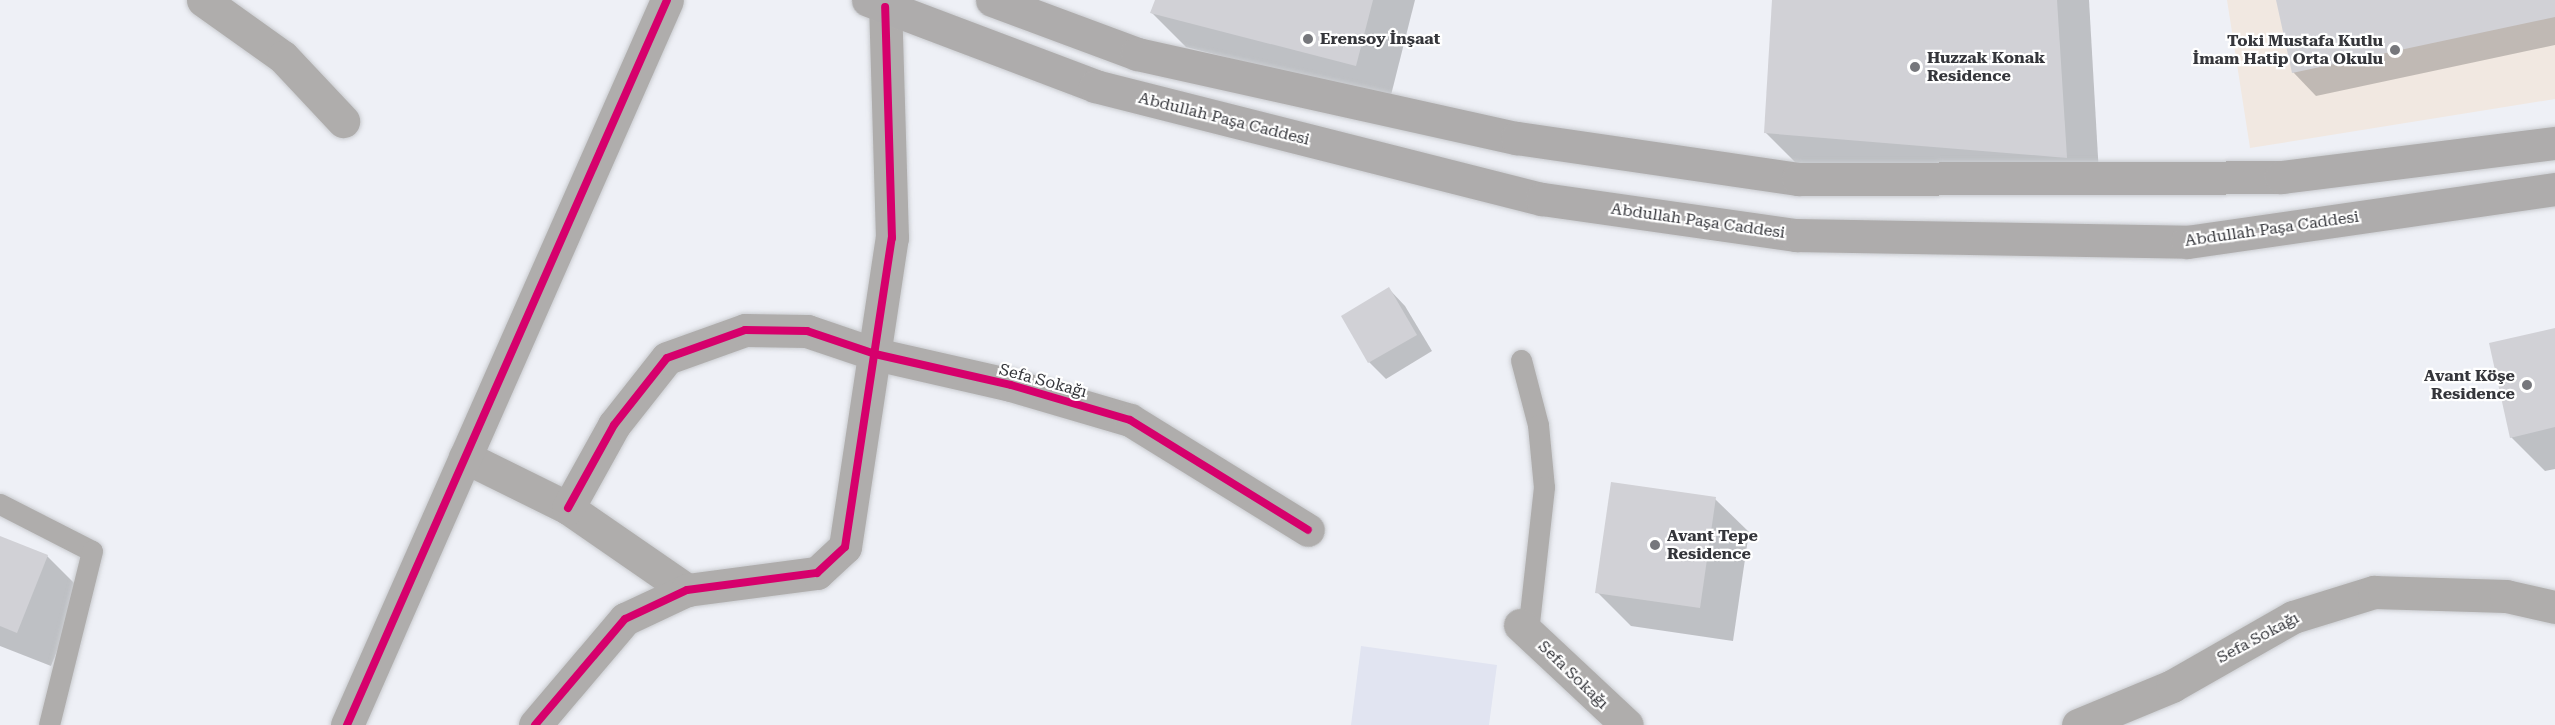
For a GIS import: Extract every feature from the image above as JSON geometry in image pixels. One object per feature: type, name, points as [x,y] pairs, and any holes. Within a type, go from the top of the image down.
[{"type":"main road","points":[[992,0],[1137,54],[1517,138],[1798,179],[2281,177],[2555,143]]},
{"type":"main road","name":"Abdullah Paşa Caddesi","points":[[877,3],[1095,86],[1530,197],[1796,235],[2187,242],[2555,189]]},
{"type":"street","points":[[203,0],[283,57],[343,121]]},
{"type":"street","points":[[347,725],[667,0]]},
{"type":"street","points":[[536,725],[625,619],[687,590],[817,573],[845,547],[892,238],[877,3]]},
{"type":"street","name":"Sefa Sokağı","points":[[568,508],[614,425],[667,358],[745,330],[807,331],[874,354],[1011,385],[1130,420],[1308,530]]},
{"type":"street","points":[[465,457],[568,508],[687,590]]},
{"type":"street","name":"Sefa Sokağı","points":[[2078,725],[2172,686],[2293,617],[2374,592],[2506,596],[2555,608]]},
{"type":"street","name":"Sefa Sokağı","points":[[1524,628],[1627,725]]},
{"type":"lane","points":[[1521,360],[1538,425],[1544,487],[1524,628]]},
{"type":"lane","points":[[0,504],[92,551],[49,725]]},
{"type":"shaded area","name":"Toki Mustafa Kutlu İmam Hatip Orta Okulu","points":[[2227,0],[2555,0],[2555,99],[2250,148]]},
{"type":"shaded area","points":[[1361,646],[1497,665],[1489,725],[1351,725]]},
{"type":"building","name":"Erensoy İnşaat","points":[[1155,0],[1373,0],[1356,66],[1150,13]]},
{"type":"building","name":"Huzzak Konak Residence","points":[[1772,0],[2057,0],[2067,158],[1764,133]]},
{"type":"building","name":"Toki Mustafa Kutlu İmam Hatip Orta Okulu","points":[[2276,0],[2555,0],[2555,17],[2292,73]]},
{"type":"building","points":[[1389,287],[1417,335],[1368,363],[1341,316]]},
{"type":"building","name":"Avant Köşe Residence","points":[[2555,328],[2555,427],[2510,438],[2489,343]]},
{"type":"building","name":"Avant Tepe Residence","points":[[1611,482],[1716,497],[1700,608],[1595,593]]},
{"type":"building","points":[[0,536],[48,555],[17,633],[0,626]]},
{"type":"cycle path","points":[[347,725],[667,0]]},
{"type":"cycle path","points":[[535,725],[625,619],[687,590],[817,573],[845,547],[892,238],[885,7]]},
{"type":"cycle path","points":[[568,508],[614,425],[667,358],[745,330],[807,331],[875,354],[1011,385],[1130,420],[1308,530]]},
{"type":"place","name":"Erensoy İnşaat","points":[[1308,39]]},
{"type":"place","name":"Toki Mustafa Kutlu İmam Hatip Orta Okulu","points":[[2395,50]]},
{"type":"place","name":"Huzzak Konak Residence","points":[[1915,67]]},
{"type":"place","name":"Avant Köşe Residence","points":[[2527,385]]},
{"type":"place","name":"Avant Tepe Residence","points":[[1655,545]]}]
